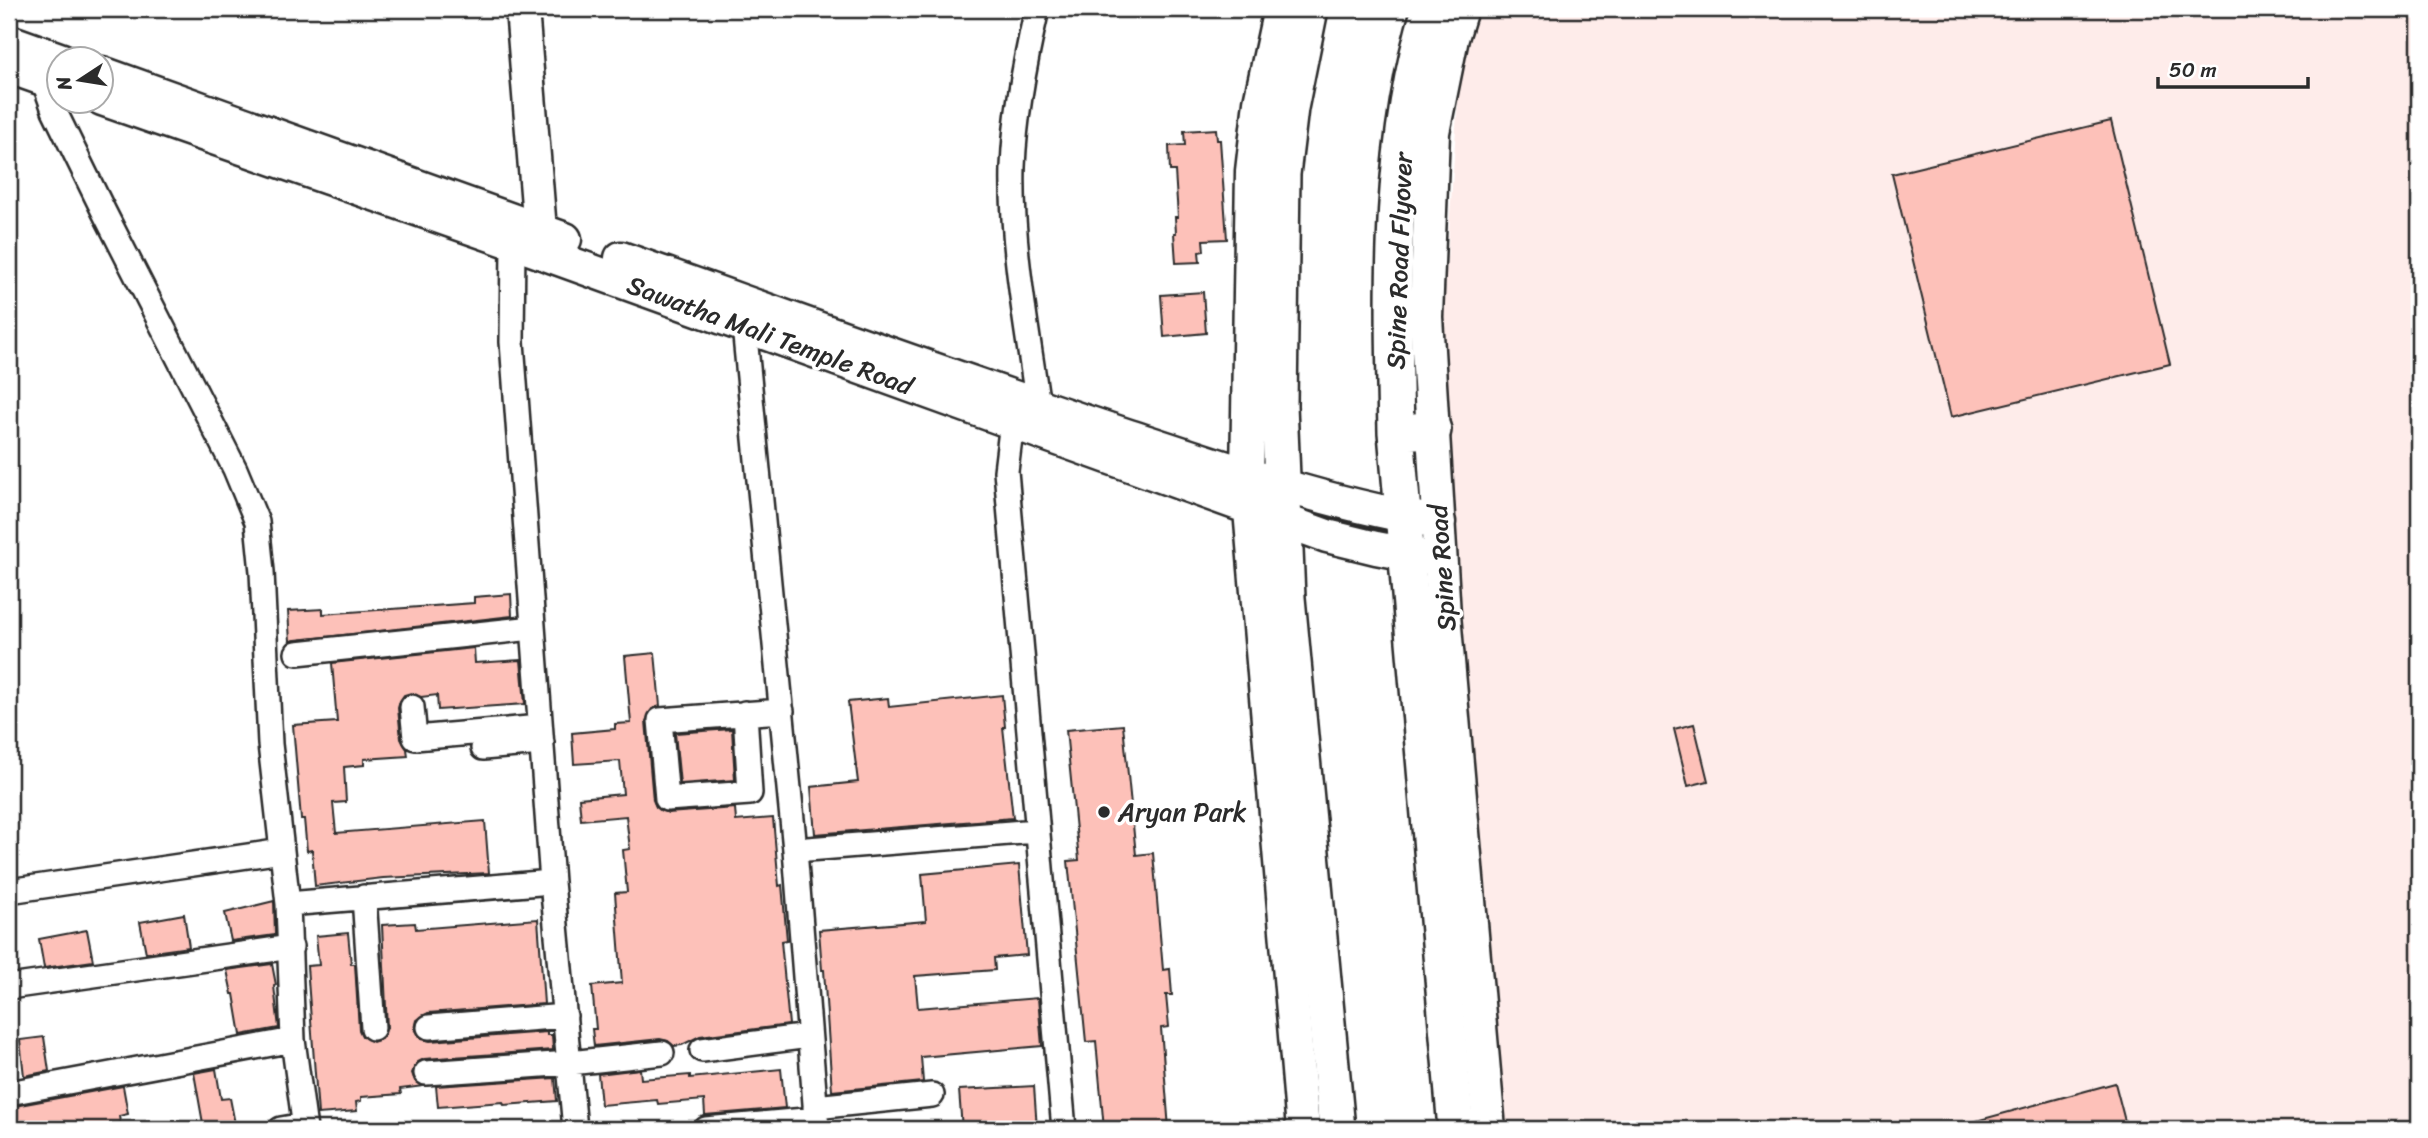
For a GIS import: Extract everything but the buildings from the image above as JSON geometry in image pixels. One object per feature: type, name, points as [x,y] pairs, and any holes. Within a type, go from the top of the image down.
[{"type":"main road","points":[[1310,9],[1290,107],[1282,174],[1279,405],[1287,598],[1336,1129]]},
{"type":"main road","name":"Spine Road Flyover","points":[[1402,516],[1396,432],[1395,223],[1403,126],[1430,9]]},
{"type":"main road","points":[[1396,432],[1433,430]]},
{"type":"main road","name":"Spine Road","points":[[1402,516],[1456,1129]]},
{"type":"street","points":[[500,9],[526,236]]},
{"type":"street","points":[[522,9],[526,236],[512,342],[552,882],[575,1129]]},
{"type":"street","points":[[1037,9],[1018,101],[1013,168],[1025,414],[1006,471],[1064,1129]]},
{"type":"street","points":[[1280,9],[1260,102],[1252,172],[1247,475],[1303,1129]]},
{"type":"street","name":"Spine Road","points":[[1461,9],[1452,38],[1433,132],[1426,317],[1440,560],[1489,1129]]},
{"type":"street","points":[[9,41],[46,68]]},
{"type":"street","points":[[9,67],[46,73]]},
{"type":"street","name":"Sawatha Mali Temple Road","points":[[116,79],[526,236],[1025,414],[1249,509],[1327,536],[1440,560]]},
{"type":"street","name":"Sawatha Mali Temple Road","points":[[116,104],[526,236],[744,326],[1025,414],[1283,485],[1402,516],[1439,522]]},
{"type":"street","points":[[57,116],[235,469],[257,522],[270,744],[288,904],[293,1040],[304,1127],[281,1129]]},
{"type":"street","points":[[744,326],[796,850],[816,1118]]},
{"type":"street","points":[[297,653],[533,628]]},
{"type":"street","points":[[412,707],[415,738],[541,735]]},
{"type":"street","points":[[745,713],[750,793],[667,799],[660,720],[745,713],[782,711]]},
{"type":"street","points":[[483,748],[541,735]]},
{"type":"street","points":[[796,850],[1036,831]]},
{"type":"street","points":[[9,891],[282,851]]},
{"type":"street","points":[[288,904],[552,882]]},
{"type":"street","points":[[364,897],[373,1028]]},
{"type":"street","points":[[9,987],[291,947]]},
{"type":"street","points":[[429,1027],[565,1016]]},
{"type":"street","points":[[702,1050],[810,1036]]},
{"type":"street","points":[[9,1093],[293,1040]]},
{"type":"street","points":[[426,1073],[570,1063],[662,1053]]},
{"type":"street","points":[[706,1129],[816,1118],[932,1095]]},
{"type":"shaded area","points":[[1470,9],[2419,9],[2419,1129],[1505,1129],[1438,392],[1463,26]]},
{"type":"place","name":"Aryan Park","points":[[1104,812]]}]
